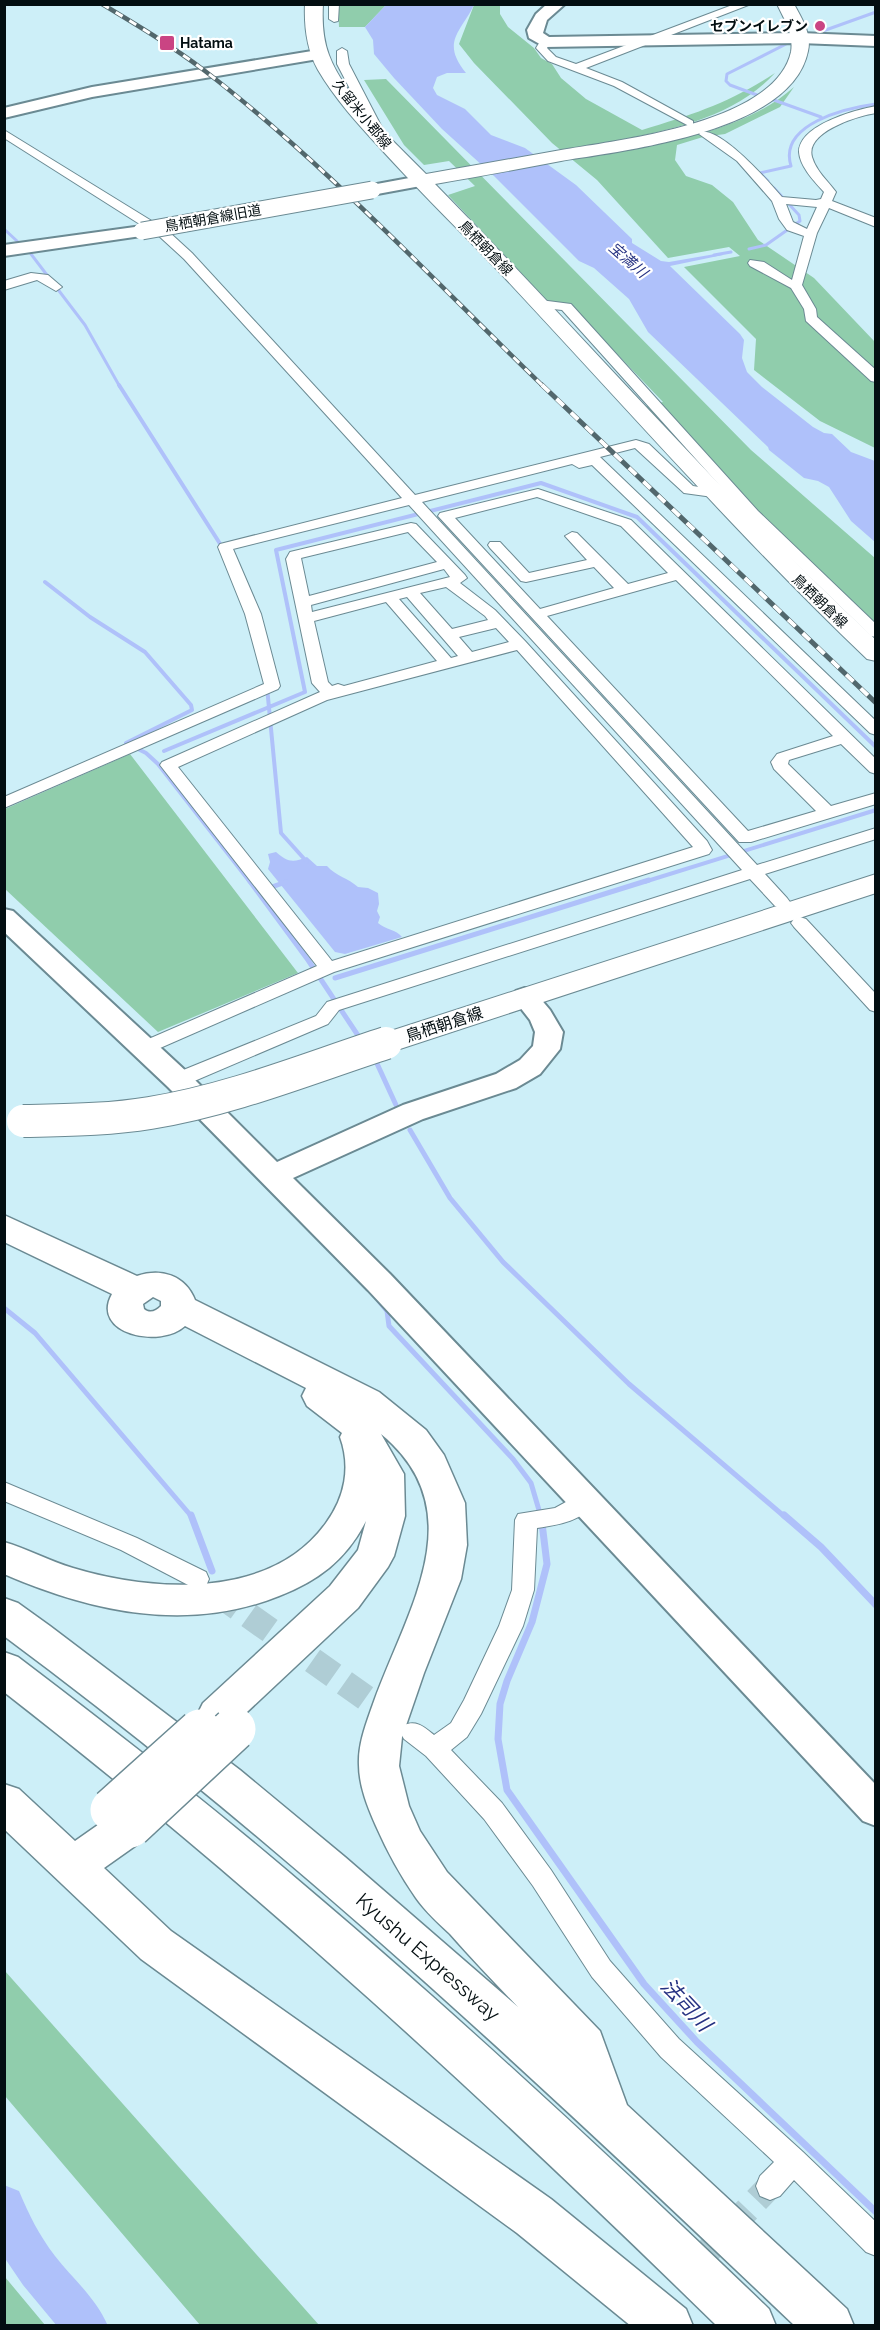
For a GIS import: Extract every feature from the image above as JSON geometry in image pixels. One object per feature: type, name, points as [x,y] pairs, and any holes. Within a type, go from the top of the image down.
[{"type":"highway","points":[[4,1227],[130,1296]]},
{"type":"highway","points":[[4,1243],[130,1296]]},
{"type":"highway","points":[[130,1296],[127,1315],[139,1323],[156,1325],[172,1314]]},
{"type":"highway","points":[[172,1314],[321,1378],[366,1402],[413,1440],[431,1465],[446,1503],[448,1545],[442,1579],[404,1673],[382,1737],[379,1766],[388,1806],[405,1844],[432,1886],[584,2046],[609,2119]]},
{"type":"highway","points":[[172,1314],[188,1328],[306,1386],[354,1420],[386,1474],[386,1516],[375,1556],[344,1597],[226,1722]]},
{"type":"highway","points":[[74,1866],[121,1818],[226,1722],[359,1612],[396,1560],[410,1513],[404,1474],[397,1454],[362,1411],[321,1378]]},
{"type":"highway","points":[[4,1557],[41,1574],[89,1590],[142,1599],[194,1602],[237,1595],[275,1582],[310,1565],[339,1536],[357,1501],[366,1465],[354,1420]]},
{"type":"highway","name":"Kyushu Expressway","points":[[4,1614],[94,1680],[255,1807],[453,1976],[830,2325]]},
{"type":"highway","points":[[4,1669],[220,1839],[410,2004],[626,2202],[752,2325]]},
{"type":"highway","points":[[4,1802],[156,1945],[534,2216],[649,2324]]},
{"type":"main road","points":[[420,181],[692,130],[751,105],[786,80],[801,54],[800,38],[793,15],[785,4]]},
{"type":"main road","name":"久留米小郡線","points":[[314,5],[313,21],[318,55],[339,89],[420,181]]},
{"type":"main road","name":"鳥栖朝倉線","points":[[420,181],[540,304],[713,494],[773,556],[876,654]]},
{"type":"main road","name":"鳥栖朝倉線","points":[[14,1121],[97,1119],[167,1110],[238,1091],[876,883]]},
{"type":"street","points":[[334,4],[334,19]]},
{"type":"street","points":[[550,43],[535,34],[536,22],[558,4]]},
{"type":"street","points":[[576,68],[746,4]]},
{"type":"street","points":[[303,5],[314,5]]},
{"type":"street","points":[[689,123],[641,95],[547,56],[541,48],[550,43],[800,38],[876,41]]},
{"type":"street","points":[[342,51],[343,64],[385,143]]},
{"type":"street","points":[[4,112],[92,92],[318,55]]},
{"type":"street","points":[[876,109],[843,118],[808,142],[805,150],[810,165],[830,192],[811,233],[796,285],[810,309],[812,318],[876,378]]},
{"type":"street","points":[[4,133],[164,234],[196,265],[781,902]]},
{"type":"street","points":[[705,134],[741,159],[778,200],[788,225],[798,232],[811,233]]},
{"type":"street","name":"鳥栖朝倉線旧道","points":[[4,251],[142,231],[420,181]]},
{"type":"street","points":[[778,200],[816,204],[824,202],[876,223]]},
{"type":"street","points":[[754,263],[771,269],[791,285],[796,285]]},
{"type":"street","points":[[4,286],[37,276],[48,279],[56,287]]},
{"type":"street","points":[[540,304],[566,307],[753,514],[876,633]]},
{"type":"street","points":[[428,502],[636,444],[644,447],[689,490],[713,494]]},
{"type":"street","points":[[4,803],[272,686],[253,614],[225,547],[533,472],[595,460],[876,730]]},
{"type":"street","points":[[876,770],[626,523],[538,493],[445,516],[745,838],[876,798]]},
{"type":"street","points":[[144,1048],[328,968],[703,850],[701,845],[520,644],[452,574],[415,529],[405,526],[300,553],[293,559],[320,683],[330,694]]},
{"type":"street","points":[[572,536],[624,590]]},
{"type":"street","points":[[495,545],[526,578],[596,562]]},
{"type":"street","points":[[303,602],[452,574],[478,574],[496,569]]},
{"type":"street","points":[[307,618],[410,591],[452,574]]},
{"type":"street","points":[[537,614],[678,575]]},
{"type":"street","points":[[410,591],[468,657]]},
{"type":"street","points":[[389,597],[447,663]]},
{"type":"street","points":[[449,635],[499,622]]},
{"type":"street","points":[[328,968],[168,765],[330,694],[520,644]]},
{"type":"street","points":[[828,813],[778,762],[783,758],[844,738]]},
{"type":"street","points":[[178,1080],[322,1020],[333,1006],[876,824]]},
{"type":"street","points":[[749,868],[876,833]]},
{"type":"street","points":[[4,917],[178,1080],[379,1282],[876,1810]]},
{"type":"street","points":[[800,923],[876,1006]]},
{"type":"street","points":[[273,1175],[333,1146],[413,1112],[506,1080],[530,1067],[546,1049],[549,1032],[541,1016],[525,997]]},
{"type":"street","points":[[4,1491],[129,1544],[198,1579]]},
{"type":"street","points":[[434,1749],[459,1730],[473,1707],[511,1626],[523,1590],[526,1520],[559,1516],[584,1501]]},
{"type":"street","points":[[412,1732],[434,1749],[494,1811],[542,1878],[601,1970],[670,2048],[794,2161],[876,2242]]},
{"type":"street","points":[[770,2186],[794,2161]]},
{"type":"green space","points":[[338,5],[386,5],[365,27],[339,27]]},
{"type":"green space","points":[[474,5],[500,5],[500,14],[508,27],[534,48],[541,58],[552,64],[561,78],[586,99],[642,130],[711,107],[775,73],[742,100],[703,119],[619,140],[632,150],[697,135],[738,121],[777,100],[794,87],[780,107],[725,134],[703,137],[677,145],[675,160],[686,176],[712,185],[733,202],[758,240],[814,278],[875,342],[875,448],[820,421],[754,370],[756,339],[684,267],[740,256],[729,247],[668,258],[597,180],[552,143],[474,63],[459,44]]},
{"type":"green space","points":[[386,79],[751,450],[875,558],[875,629],[797,567],[643,407],[663,402],[571,306],[549,303],[448,195],[475,186],[449,161],[424,165],[404,145],[364,80]]},
{"type":"green space","points":[[130,754],[298,973],[158,1032],[5,889],[5,809]]},
{"type":"green space","points":[[4,1971],[319,2325],[200,2325],[5,2096]]},
{"type":"green space","points":[[5,2277],[45,2325],[5,2325]]},
{"type":"water","name":"宝満川","points":[[386,5],[474,5],[455,38],[454,45],[455,53],[466,73],[447,73],[437,77],[433,88],[437,95],[465,109],[491,135],[525,148],[576,185],[632,239],[632,243],[661,261],[669,262],[721,253],[723,255],[670,266],[740,334],[744,340],[742,358],[747,372],[762,387],[813,427],[824,433],[832,434],[851,452],[875,461],[875,542],[851,521],[829,487],[818,481],[804,478],[769,450],[648,332],[629,299],[594,268],[579,261],[494,176],[442,129],[394,78],[374,54],[373,40],[365,27]]},
{"type":"water","points":[[276,852],[290,860],[307,857],[317,866],[327,866],[358,887],[368,888],[378,893],[377,911],[380,917],[378,923],[402,937],[345,954],[335,952],[268,869],[270,862],[268,854]]},
{"type":"waterway","points":[[809,36],[876,12]]},
{"type":"waterway","points":[[757,95],[730,85],[726,81],[727,74],[792,41]]},
{"type":"waterway","points":[[771,99],[821,117]]},
{"type":"waterway","points":[[768,181],[760,173],[791,166],[790,151],[795,139],[804,129],[832,114],[876,104]]},
{"type":"waterway","points":[[749,249],[766,245],[800,221],[799,215],[774,188]]},
{"type":"waterway","points":[[4,229],[17,241]]},
{"type":"waterway","points":[[714,255],[731,252]]},
{"type":"waterway","points":[[31,254],[85,325],[120,387]]},
{"type":"waterway","points":[[119,385],[224,550]]},
{"type":"waterway","points":[[269,707],[305,692],[276,550],[541,483],[637,517],[876,747]]},
{"type":"waterway","points":[[45,582],[90,617],[145,652],[191,705],[192,710],[126,743],[146,753],[158,764],[250,882]]},
{"type":"waterway","points":[[267,687],[269,707]]},
{"type":"waterway","points":[[164,751],[269,707]]},
{"type":"waterway","points":[[269,707],[281,833],[307,862]]},
{"type":"waterway","points":[[644,882],[876,810]]},
{"type":"waterway","points":[[249,880],[308,960],[361,1040]]},
{"type":"waterway","points":[[335,978],[649,880]]},
{"type":"waterway","points":[[266,889],[286,882]]},
{"type":"waterway","points":[[374,1057],[396,1105]]},
{"type":"waterway","points":[[410,1130],[450,1198],[503,1262],[629,1384],[785,1517]]},
{"type":"waterway","points":[[379,1301],[387,1311],[389,1326],[513,1459],[531,1483],[541,1517]]},
{"type":"waterway","points":[[4,1308],[35,1333],[192,1516]]},
{"type":"waterway","name":"法司川","points":[[541,1515],[547,1564],[532,1622],[507,1681],[500,1704],[498,1739],[507,1790],[644,1984],[697,2042],[876,2212]]},
{"type":"waterway","points":[[784,1515],[821,1547],[876,1605]]},
{"type":"waterway","points":[[192,1516],[212,1571]]},
{"type":"waterway","points":[[4,2206],[10,2223],[28,2255],[86,2326]]},
{"type":"tunnel","points":[[217,1593],[394,1718]]},
{"type":"tunnel","points":[[649,2313],[770,2186]]},
{"type":"railway","points":[[102,4],[193,62],[294,145],[379,224],[544,387]]},
{"type":"railway","points":[[542,385],[876,703]]},
{"type":"place","name":"セブンイレブン","points":[[820,26]]},
{"type":"place","name":"Hatama","points":[[167,43]]}]
